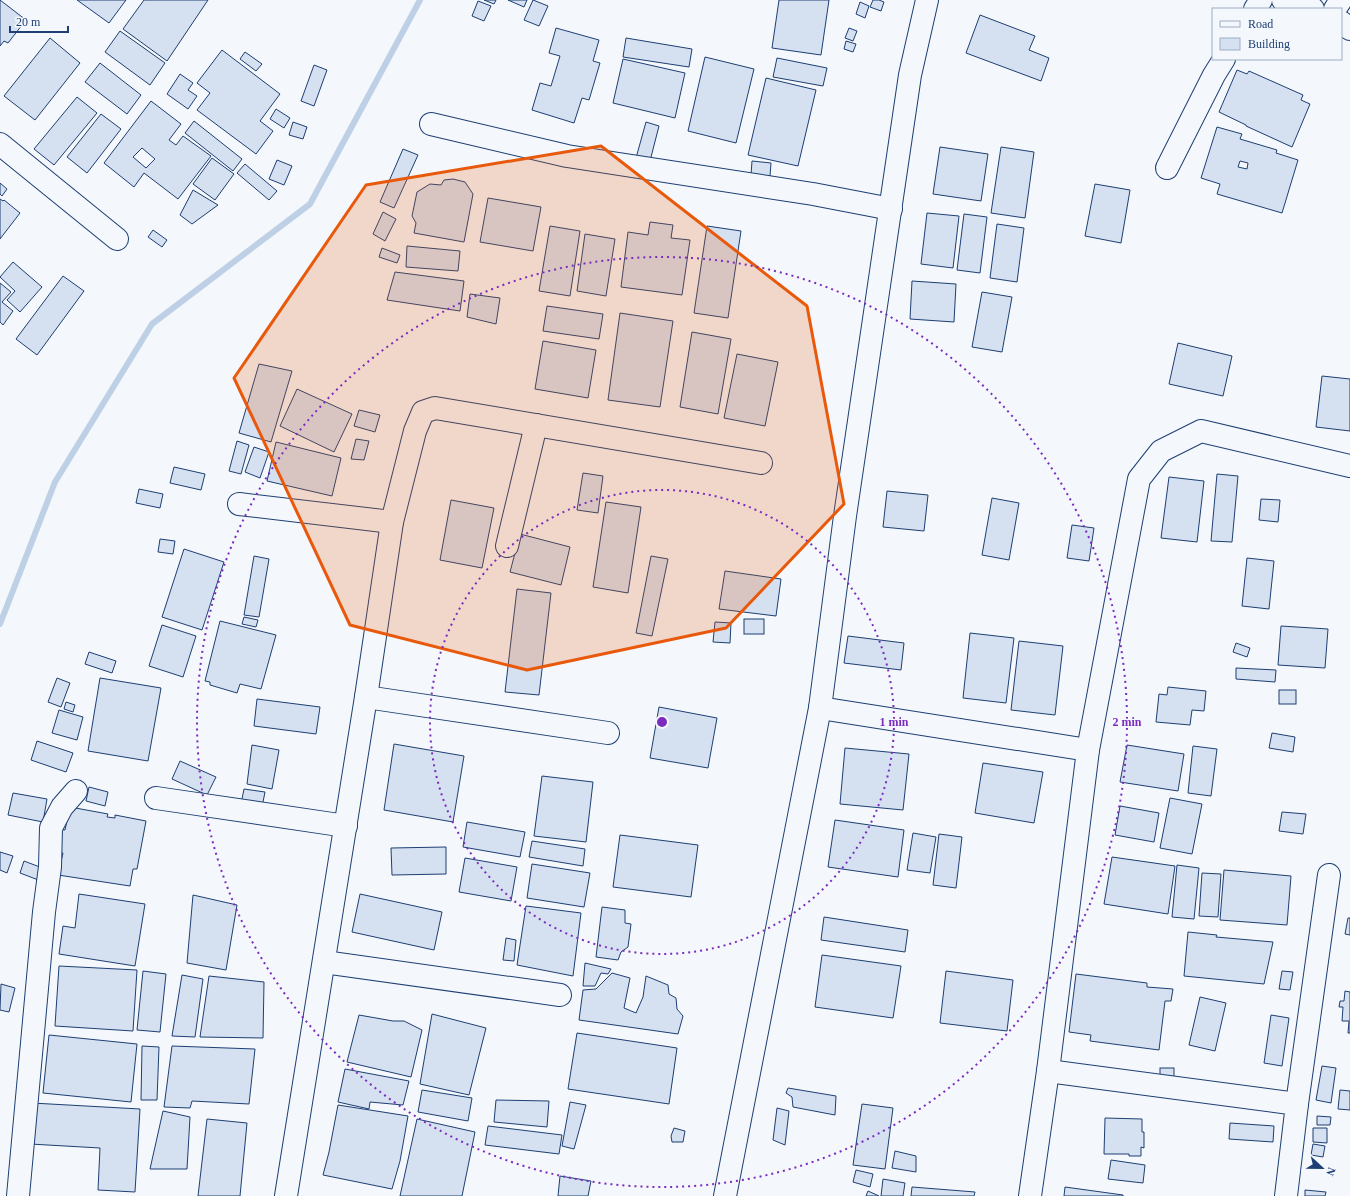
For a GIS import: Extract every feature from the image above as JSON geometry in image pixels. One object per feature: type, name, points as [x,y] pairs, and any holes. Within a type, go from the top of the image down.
[{"type":"street","points":[[725,1196],[820,708],[845,516],[910,75],[926,0]]},
{"type":"street","points":[[1283,0],[1311,8]]},
{"type":"street","points":[[1342,23],[1350,29]]},
{"type":"street","points":[[1167,168],[1214,75],[1223,60]]},
{"type":"street","points":[[431,124],[567,156],[813,194],[891,209]]},
{"type":"street","points":[[0,144],[117,239]]},
{"type":"street","points":[[286,1196],[346,826],[392,522],[415,431],[423,412],[435,408],[762,463]]},
{"type":"street","points":[[507,546],[536,426]]},
{"type":"street","points":[[1030,1196],[1048,1072],[1088,750],[1139,479],[1161,451],[1201,431],[1350,466]]},
{"type":"street","points":[[239,504],[392,522]]},
{"type":"street","points":[[366,696],[608,733]]},
{"type":"street","points":[[820,708],[1088,750]]},
{"type":"street","points":[[18,1196],[44,912],[50,867],[51,828],[62,806],[76,791]]},
{"type":"street","points":[[156,798],[346,826]]},
{"type":"street","points":[[1286,1196],[1297,1104],[1329,875]]},
{"type":"street","points":[[324,962],[560,995]]},
{"type":"street","points":[[1048,1072],[1297,1104]]},
{"type":"highlighted area","points":[[601,146],[807,306],[844,504],[726,628],[527,670],[350,625],[234,378],[366,185]]},
{"type":"building","points":[[0,0],[26,20],[8,43],[4,41],[0,46]]},
{"type":"building","points":[[77,0],[126,0],[109,23]]},
{"type":"building","points":[[144,0],[208,0],[167,61],[123,29]]},
{"type":"building","points":[[484,0],[496,0],[494,4]]},
{"type":"building","points":[[508,0],[527,0],[524,7]]},
{"type":"building","points":[[533,0],[548,6],[539,26],[524,20]]},
{"type":"building","points":[[779,0],[829,0],[821,55],[772,48]]},
{"type":"building","points":[[873,0],[884,2],[881,11],[870,7]]},
{"type":"building","points":[[478,1],[491,6],[484,21],[472,16]]},
{"type":"building","points":[[860,2],[869,6],[865,18],[856,14]]},
{"type":"building","points":[[980,15],[1035,36],[1029,50],[1049,58],[1041,81],[966,53]]},
{"type":"building","points":[[556,28],[599,40],[593,61],[600,63],[589,100],[582,98],[574,123],[532,110],[540,83],[551,86],[560,56],[549,53]]},
{"type":"building","points":[[849,28],[857,31],[853,41],[845,38]]},
{"type":"building","points":[[120,31],[165,63],[150,85],[105,52]]},
{"type":"building","points":[[50,38],[80,63],[35,120],[4,96]]},
{"type":"building","points":[[626,38],[692,49],[689,67],[623,57]]},
{"type":"building","points":[[846,41],[856,44],[853,52],[844,49]]},
{"type":"building","points":[[222,50],[280,94],[260,121],[273,131],[256,154],[197,110],[210,93],[197,83]]},
{"type":"building","points":[[245,52],[262,64],[256,71],[240,59]]},
{"type":"building","points":[[705,57],[754,69],[736,143],[688,131]]},
{"type":"building","points":[[777,58],[827,68],[823,86],[773,77]]},
{"type":"building","points":[[623,59],[685,73],[675,118],[613,103]]},
{"type":"building","points":[[100,63],[141,95],[127,114],[85,82]]},
{"type":"building","points":[[314,65],[327,70],[314,106],[301,101]]},
{"type":"building","points":[[1237,70],[1247,74],[1249,71],[1303,95],[1301,100],[1310,104],[1292,147],[1219,112]]},
{"type":"building","points":[[180,74],[193,83],[188,90],[197,96],[188,109],[167,94]]},
{"type":"building","points":[[766,78],[816,90],[798,166],[748,155]]},
{"type":"building","points":[[77,97],[97,113],[54,165],[34,149]]},
{"type":"building","points":[[151,101],[181,124],[169,140],[176,145],[183,136],[211,156],[178,199],[144,173],[134,187],[104,163]],"holes":[[[142,148],[155,159],[146,168],[133,157]]]},
{"type":"building","points":[[276,109],[290,118],[284,128],[270,119]]},
{"type":"building","points":[[101,114],[121,129],[87,173],[67,157]]},
{"type":"building","points":[[194,121],[242,159],[233,171],[185,133]]},
{"type":"building","points":[[293,122],[307,127],[303,139],[289,135]]},
{"type":"building","points":[[646,122],[659,126],[650,161],[636,158]]},
{"type":"building","points":[[1217,127],[1242,134],[1240,139],[1277,150],[1276,153],[1298,160],[1282,213],[1217,194],[1220,184],[1201,178]],"holes":[[[1240,161],[1248,163],[1247,169],[1238,167]]]},
{"type":"building","points":[[940,147],[988,154],[981,201],[933,194]]},
{"type":"building","points":[[1001,147],[1034,152],[1025,218],[991,213]]},
{"type":"building","points":[[403,149],[418,155],[394,208],[380,202]]},
{"type":"building","points":[[212,158],[234,174],[215,200],[193,184]]},
{"type":"building","points":[[277,160],[292,166],[284,185],[269,179]]},
{"type":"building","points":[[752,161],[771,163],[770,176],[751,175]]},
{"type":"building","points":[[245,164],[277,191],[269,200],[237,173]]},
{"type":"building","points":[[453,179],[465,182],[473,194],[464,242],[414,233],[416,223],[412,216],[417,192],[430,184],[441,185],[444,180]]},
{"type":"building","points":[[0,183],[7,189],[2,196],[0,194]]},
{"type":"building","points":[[1095,184],[1130,190],[1121,243],[1085,236]]},
{"type":"building","points":[[193,190],[218,205],[192,224],[180,215]]},
{"type":"building","points":[[488,198],[541,207],[533,251],[480,242]]},
{"type":"building","points":[[0,199],[3,201],[4,200],[20,213],[0,239]]},
{"type":"building","points":[[383,212],[396,219],[385,241],[373,234]]},
{"type":"building","points":[[927,213],[959,216],[953,268],[921,264]]},
{"type":"building","points":[[964,214],[987,217],[980,273],[957,270]]},
{"type":"building","points":[[650,222],[673,225],[671,238],[690,240],[682,295],[621,287],[628,232],[648,235]]},
{"type":"building","points":[[997,224],[1024,228],[1017,282],[990,278]]},
{"type":"building","points":[[550,226],[580,231],[570,296],[539,291]]},
{"type":"building","points":[[707,226],[741,231],[728,318],[694,313]]},
{"type":"building","points":[[153,230],[167,240],[162,247],[148,237]]},
{"type":"building","points":[[585,234],[615,239],[606,296],[577,291]]},
{"type":"building","points":[[407,246],[460,251],[458,271],[406,267]]},
{"type":"building","points":[[382,248],[400,255],[397,263],[379,257]]},
{"type":"building","points":[[13,262],[42,287],[20,312],[7,300],[15,291],[0,277]]},
{"type":"building","points":[[395,272],[464,281],[460,311],[387,300]]},
{"type":"building","points":[[63,276],[84,291],[37,355],[16,339]]},
{"type":"building","points":[[912,281],[956,284],[954,322],[910,319]]},
{"type":"building","points":[[0,283],[11,292],[2,302],[13,311],[3,325],[0,322]]},
{"type":"building","points":[[982,292],[1012,297],[1002,352],[972,347]]},
{"type":"building","points":[[470,294],[500,298],[496,324],[467,317]]},
{"type":"building","points":[[547,306],[603,314],[599,339],[543,331]]},
{"type":"building","points":[[620,313],[673,321],[660,407],[608,400]]},
{"type":"building","points":[[692,332],[731,339],[718,414],[680,407]]},
{"type":"building","points":[[543,341],[596,350],[588,398],[535,389]]},
{"type":"building","points":[[1178,343],[1232,356],[1223,396],[1169,384]]},
{"type":"building","points":[[737,354],[778,362],[765,426],[724,418]]},
{"type":"building","points":[[259,364],[292,371],[271,442],[239,433]]},
{"type":"building","points":[[1322,376],[1350,379],[1350,431],[1316,427]]},
{"type":"building","points":[[297,389],[352,414],[334,452],[280,426]]},
{"type":"building","points":[[359,410],[380,415],[375,432],[354,426]]},
{"type":"building","points":[[356,439],[369,441],[364,460],[351,459]]},
{"type":"building","points":[[237,441],[249,445],[241,474],[229,471]]},
{"type":"building","points":[[276,442],[341,458],[332,496],[267,481]]},
{"type":"building","points":[[254,447],[269,452],[260,478],[245,472]]},
{"type":"building","points":[[174,467],[205,474],[201,490],[170,483]]},
{"type":"building","points":[[583,473],[603,476],[598,513],[577,510]]},
{"type":"building","points":[[1217,474],[1238,476],[1232,542],[1211,541]]},
{"type":"building","points":[[1169,477],[1204,481],[1197,542],[1161,538]]},
{"type":"building","points":[[139,489],[163,494],[160,508],[136,503]]},
{"type":"building","points":[[887,491],[928,495],[924,531],[883,527]]},
{"type":"building","points":[[992,498],[1019,503],[1009,560],[982,555]]},
{"type":"building","points":[[1261,499],[1280,500],[1278,522],[1259,520]]},
{"type":"building","points":[[451,500],[494,508],[482,568],[440,560]]},
{"type":"building","points":[[606,502],[641,507],[628,593],[593,587]]},
{"type":"building","points":[[1072,525],[1094,528],[1089,561],[1067,558]]},
{"type":"building","points":[[520,534],[570,547],[561,585],[510,572]]},
{"type":"building","points":[[160,539],[175,541],[173,554],[158,552]]},
{"type":"building","points":[[184,549],[224,562],[202,630],[162,617]]},
{"type":"building","points":[[254,556],[269,559],[259,617],[244,615]]},
{"type":"building","points":[[651,556],[668,559],[652,636],[636,633]]},
{"type":"building","points":[[1247,558],[1274,561],[1269,609],[1242,606]]},
{"type":"building","points":[[725,571],[781,579],[776,616],[719,609]]},
{"type":"building","points":[[517,589],[551,593],[539,695],[505,692]]},
{"type":"building","points":[[244,617],[258,620],[256,627],[242,624]]},
{"type":"building","points":[[744,619],[764,619],[764,634],[744,634]]},
{"type":"building","points":[[220,621],[276,635],[261,689],[240,684],[237,693],[210,685],[210,682],[205,681]]},
{"type":"building","points":[[715,622],[731,623],[730,643],[713,642]]},
{"type":"building","points":[[162,625],[196,636],[183,677],[149,666]]},
{"type":"building","points":[[1281,626],[1328,629],[1325,668],[1278,665]]},
{"type":"building","points":[[970,633],[1014,638],[1006,703],[963,698]]},
{"type":"building","points":[[848,636],[904,643],[901,670],[844,663]]},
{"type":"building","points":[[1019,641],[1063,646],[1055,715],[1011,710]]},
{"type":"building","points":[[1236,643],[1250,648],[1247,657],[1233,652]]},
{"type":"building","points":[[89,652],[116,661],[112,673],[85,664]]},
{"type":"building","points":[[1236,668],[1276,670],[1275,682],[1236,679]]},
{"type":"building","points":[[57,678],[70,683],[61,707],[48,702]]},
{"type":"building","points":[[100,678],[161,688],[148,761],[88,751]]},
{"type":"building","points":[[1168,687],[1206,691],[1204,711],[1192,710],[1190,725],[1156,722],[1159,694],[1167,695]]},
{"type":"building","points":[[1279,690],[1296,690],[1296,704],[1279,704]]},
{"type":"building","points":[[257,699],[320,707],[316,734],[254,726]]},
{"type":"building","points":[[66,702],[75,705],[73,712],[64,709]]},
{"type":"building","points":[[659,707],[717,718],[708,768],[650,758]]},
{"type":"building","points":[[59,710],[83,717],[77,740],[52,733]]},
{"type":"building","points":[[1272,733],[1295,737],[1293,752],[1269,748]]},
{"type":"building","points":[[37,741],[73,753],[66,772],[31,760]]},
{"type":"building","points":[[394,744],[464,756],[453,822],[384,810]]},
{"type":"building","points":[[252,745],[279,750],[272,789],[247,784]]},
{"type":"building","points":[[1127,745],[1184,754],[1178,791],[1120,782]]},
{"type":"building","points":[[1193,746],[1217,749],[1211,796],[1188,793]]},
{"type":"building","points":[[845,748],[909,754],[903,810],[840,804]]},
{"type":"building","points":[[180,761],[216,777],[207,795],[172,779]]},
{"type":"building","points":[[983,763],[1043,772],[1034,823],[975,813]]},
{"type":"building","points":[[542,776],[593,782],[586,842],[534,836]]},
{"type":"building","points":[[89,787],[108,792],[105,806],[86,801]]},
{"type":"building","points":[[244,789],[265,792],[262,807],[241,804]]},
{"type":"building","points":[[13,793],[47,799],[43,822],[8,815]]},
{"type":"building","points":[[1170,798],[1202,804],[1192,854],[1160,848]]},
{"type":"building","points":[[1120,806],[1159,813],[1154,842],[1115,835]]},
{"type":"building","points":[[70,807],[108,814],[107,817],[115,818],[115,815],[146,821],[137,869],[133,869],[130,886],[58,875],[63,853],[55,852],[60,829],[65,830]]},
{"type":"building","points":[[1282,812],[1306,814],[1303,834],[1279,831]]},
{"type":"building","points":[[835,820],[904,830],[898,877],[828,867]]},
{"type":"building","points":[[467,822],[525,832],[520,857],[463,847]]},
{"type":"building","points":[[913,833],[936,837],[930,873],[907,870]]},
{"type":"building","points":[[939,834],[962,837],[956,888],[933,885]]},
{"type":"building","points":[[620,835],[698,845],[691,897],[613,887]]},
{"type":"building","points":[[532,841],[585,849],[583,866],[529,857]]},
{"type":"building","points":[[446,847],[446,874],[392,875],[391,848]]},
{"type":"building","points":[[0,852],[13,856],[7,873],[0,870]]},
{"type":"building","points":[[1112,857],[1175,866],[1168,914],[1104,904]]},
{"type":"building","points":[[465,858],[517,867],[511,901],[459,892]]},
{"type":"building","points":[[24,861],[45,869],[41,881],[20,873]]},
{"type":"building","points":[[532,864],[590,873],[584,907],[527,898]]},
{"type":"building","points":[[1177,865],[1199,868],[1194,919],[1172,917]]},
{"type":"building","points":[[1224,870],[1291,876],[1287,925],[1220,920]]},
{"type":"building","points":[[1202,873],[1221,874],[1218,917],[1199,916]]},
{"type":"building","points":[[79,894],[145,904],[135,966],[59,954],[63,926],[75,928]]},
{"type":"building","points":[[360,894],[442,912],[434,950],[352,932]]},
{"type":"building","points":[[193,895],[237,905],[226,970],[187,963]]},
{"type":"building","points":[[526,906],[581,913],[573,976],[517,965]]},
{"type":"building","points":[[602,907],[625,910],[625,923],[631,924],[628,947],[621,952],[618,960],[596,957]]},
{"type":"building","points":[[824,917],[908,930],[905,952],[821,940]]},
{"type":"building","points":[[1348,918],[1350,918],[1350,935],[1345,934]]},
{"type":"building","points":[[1188,932],[1217,935],[1216,937],[1273,942],[1264,984],[1184,976]]},
{"type":"building","points":[[506,938],[516,940],[514,961],[503,960]]},
{"type":"building","points":[[822,955],[901,966],[893,1018],[815,1007]]},
{"type":"building","points":[[585,963],[611,969],[608,974],[601,973],[595,986],[583,986]]},
{"type":"building","points":[[59,966],[137,970],[133,1031],[55,1026]]},
{"type":"building","points":[[143,971],[166,974],[160,1032],[137,1030]]},
{"type":"building","points":[[946,971],[1013,980],[1007,1031],[940,1023]]},
{"type":"building","points":[[1282,971],[1293,972],[1290,990],[1279,989]]},
{"type":"building","points":[[612,973],[630,978],[624,1008],[636,1013],[643,997],[646,976],[668,985],[669,994],[676,998],[677,1009],[683,1016],[678,1034],[579,1020],[583,990],[596,989]]},
{"type":"building","points":[[1076,974],[1147,983],[1147,987],[1173,989],[1171,1001],[1165,1001],[1159,1050],[1090,1041],[1091,1035],[1069,1032]]},
{"type":"building","points":[[182,975],[203,979],[195,1037],[172,1036]]},
{"type":"building","points":[[209,976],[264,982],[263,1038],[200,1037]]},
{"type":"building","points":[[1,984],[15,988],[9,1012],[0,1010]]},
{"type":"building","points":[[1345,991],[1350,992],[1350,1033],[1348,1033],[1349,1021],[1342,1021],[1343,1007],[1339,1007],[1340,1001],[1344,1001]]},
{"type":"building","points":[[1200,997],[1226,1003],[1215,1051],[1189,1045]]},
{"type":"building","points":[[432,1014],[486,1028],[469,1095],[420,1084]]},
{"type":"building","points":[[359,1015],[393,1021],[404,1021],[422,1030],[411,1077],[347,1062]]},
{"type":"building","points":[[1271,1015],[1289,1018],[1282,1066],[1264,1063]]},
{"type":"building","points":[[577,1033],[677,1048],[669,1104],[568,1089]]},
{"type":"building","points":[[49,1035],[137,1044],[131,1102],[43,1093]]},
{"type":"building","points":[[142,1046],[159,1047],[157,1100],[141,1100]]},
{"type":"building","points":[[172,1046],[255,1049],[249,1104],[192,1101],[190,1108],[164,1107]]},
{"type":"building","points":[[1322,1066],[1336,1068],[1331,1103],[1316,1100]]},
{"type":"building","points":[[1160,1068],[1174,1068],[1174,1078],[1160,1078]]},
{"type":"building","points":[[345,1069],[409,1081],[403,1105],[370,1102],[369,1109],[338,1102]]},
{"type":"building","points":[[788,1088],[836,1096],[835,1115],[793,1107],[792,1097],[786,1093]]},
{"type":"building","points":[[422,1090],[472,1098],[468,1121],[418,1112]]},
{"type":"building","points":[[1340,1090],[1350,1091],[1350,1110],[1338,1109]]},
{"type":"building","points":[[496,1100],[549,1101],[547,1127],[494,1122]]},
{"type":"building","points":[[570,1102],[586,1105],[574,1149],[562,1146]]},
{"type":"building","points":[[32,1103],[140,1109],[135,1192],[98,1190],[100,1148],[30,1144]]},
{"type":"building","points":[[862,1104],[893,1108],[885,1169],[853,1165]]},
{"type":"building","points":[[338,1105],[408,1116],[400,1161],[392,1189],[323,1175]]},
{"type":"building","points":[[777,1108],[789,1111],[785,1145],[773,1140]]},
{"type":"building","points":[[163,1111],[190,1117],[187,1169],[150,1169]]},
{"type":"building","points":[[1317,1116],[1331,1117],[1330,1125],[1317,1125]]},
{"type":"building","points":[[1105,1118],[1142,1119],[1144,1148],[1141,1147],[1141,1156],[1129,1156],[1129,1154],[1104,1154]]},
{"type":"building","points":[[207,1119],[247,1123],[240,1196],[198,1196]]},
{"type":"building","points":[[417,1119],[475,1132],[462,1196],[400,1196]]},
{"type":"building","points":[[1230,1123],[1274,1126],[1273,1142],[1229,1139]]},
{"type":"building","points":[[488,1126],[562,1135],[559,1154],[485,1145]]},
{"type":"building","points":[[674,1128],[685,1131],[683,1142],[672,1142],[671,1136]]},
{"type":"building","points":[[1313,1128],[1327,1128],[1327,1143],[1313,1142]]},
{"type":"building","points":[[1313,1144],[1325,1146],[1323,1157],[1311,1155]]},
{"type":"building","points":[[895,1151],[916,1156],[916,1172],[892,1168]]},
{"type":"building","points":[[1111,1160],[1145,1165],[1143,1183],[1108,1179]]},
{"type":"building","points":[[856,1170],[873,1174],[870,1187],[853,1182]]},
{"type":"building","points":[[560,1176],[591,1181],[588,1196],[558,1196]]},
{"type":"building","points":[[883,1179],[905,1183],[903,1196],[881,1196]]},
{"type":"building","points":[[912,1187],[975,1192],[974,1196],[911,1196]]},
{"type":"building","points":[[1065,1187],[1123,1195],[1123,1196],[1064,1196]]},
{"type":"building","points":[[1305,1190],[1326,1192],[1325,1196],[1305,1196]]},
{"type":"building","points":[[868,1191],[879,1196],[866,1196]]},
{"type":"waterway","points":[[0,624],[55,482],[152,324],[310,204],[420,0]]}]
